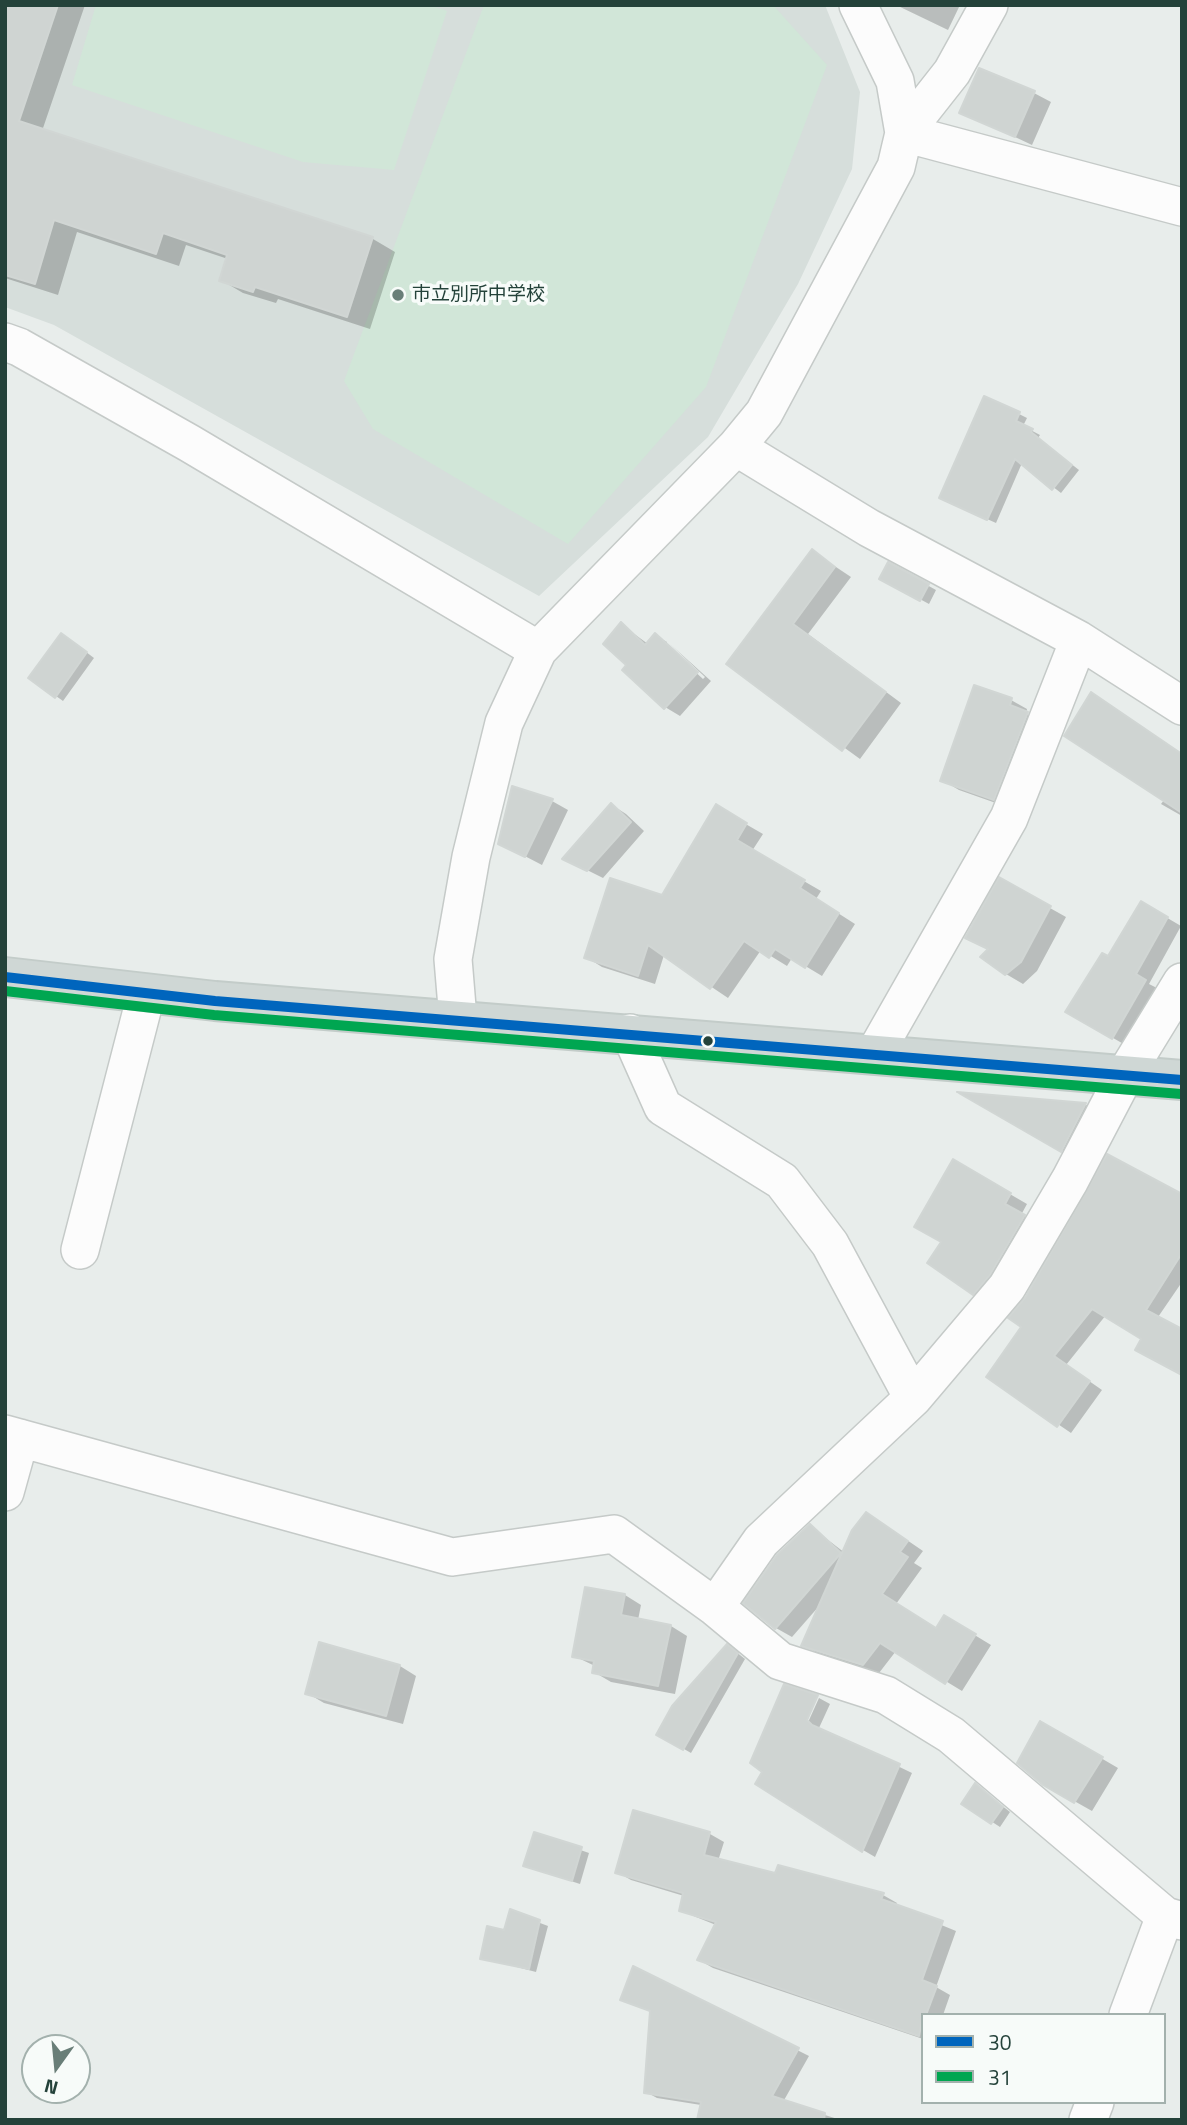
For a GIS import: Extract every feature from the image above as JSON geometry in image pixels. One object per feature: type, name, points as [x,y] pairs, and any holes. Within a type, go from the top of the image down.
[{"type":"main road","points":[[5,977],[146,995],[1182,1080]]},
{"type":"street","points":[[458,1019],[453,959],[471,857],[504,723],[538,650],[736,447],[764,413],[897,167],[904,133],[895,81],[858,5]]},
{"type":"street","points":[[904,133],[952,72],[989,5]]},
{"type":"street","points":[[904,133],[1182,207]]},
{"type":"street","points":[[5,342],[19,346],[189,443],[538,650]]},
{"type":"street","points":[[736,447],[869,528],[1079,640],[1182,706]]},
{"type":"street","points":[[874,1055],[1009,818],[1079,640]]},
{"type":"street","points":[[715,1607],[761,1541],[913,1398],[1007,1287],[1070,1180],[1125,1075],[1182,982]]},
{"type":"street","points":[[80,1250],[146,995]]},
{"type":"street","points":[[630,1033],[663,1107],[782,1181],[830,1244],[913,1398]]},
{"type":"street","points":[[5,1492],[13,1436],[452,1557],[614,1534],[715,1607],[780,1661],[886,1695],[951,1735],[1173,1918],[1129,2013]]},
{"type":"shaded area","name":"市立別所中学校","points":[[5,5],[825,5],[860,92],[852,169],[798,284],[708,437],[539,596],[54,325],[5,307]]},
{"type":"green space","points":[[96,5],[429,5],[447,11],[394,170],[303,162],[72,85]]},
{"type":"green space","points":[[484,5],[773,5],[827,65],[706,387],[568,544],[373,429],[344,381]]},
{"type":"building","points":[[5,5],[58,5],[19,121],[373,237],[347,317],[255,287],[253,292],[219,281],[227,255],[163,233],[156,254],[54,220],[35,284],[5,275]]},
{"type":"building","points":[[979,68],[1035,91],[1015,137],[959,113]]},
{"type":"building","points":[[984,396],[1020,412],[1016,421],[1033,429],[1031,432],[1072,465],[1052,490],[1015,459],[987,520],[939,498]]},
{"type":"building","points":[[812,549],[835,567],[793,624],[886,692],[842,751],[726,664]]},
{"type":"building","points":[[888,562],[929,584],[920,601],[879,579]]},
{"type":"building","points":[[621,622],[645,645],[655,633],[698,672],[664,709],[622,670],[626,665],[603,644]]},
{"type":"building","points":[[61,633],[87,652],[55,698],[28,678]]},
{"type":"building","points":[[974,685],[1012,698],[1010,705],[1028,712],[994,800],[940,781]]},
{"type":"building","points":[[1091,692],[1182,754],[1182,813],[1064,736]]},
{"type":"building","points":[[512,786],[553,799],[525,857],[498,844]]},
{"type":"building","points":[[611,803],[631,822],[587,871],[562,859]]},
{"type":"building","points":[[716,804],[747,823],[737,840],[805,880],[800,888],[839,913],[805,968],[775,949],[769,958],[744,941],[710,989],[648,945],[638,976],[584,958],[610,878],[662,895]]},
{"type":"building","points":[[999,877],[1051,906],[1021,962],[1005,975],[980,957],[988,949],[965,938]]},
{"type":"building","points":[[1141,901],[1168,917],[1136,974],[1146,980],[1112,1039],[1065,1012],[1102,953],[1108,956]]},
{"type":"building","points":[[957,1092],[1086,1103],[1061,1152]]},
{"type":"building","points":[[1107,1154],[1182,1194],[1182,1253],[1146,1310],[1182,1329],[1182,1375],[1135,1350],[1141,1339],[1092,1309],[1054,1356],[1090,1381],[1057,1427],[986,1377],[1021,1327],[1008,1318],[1025,1298]]},
{"type":"building","points":[[953,1159],[1011,1193],[1005,1204],[1025,1215],[990,1275],[973,1295],[927,1263],[941,1242],[914,1227]]},
{"type":"building","points":[[866,1512],[908,1541],[900,1552],[908,1557],[882,1594],[936,1628],[944,1615],[976,1634],[945,1684],[880,1643],[863,1665],[801,1646],[852,1530]]},
{"type":"building","points":[[810,1524],[841,1553],[775,1629],[743,1603],[777,1555]]},
{"type":"building","points":[[585,1587],[625,1594],[621,1615],[671,1625],[658,1686],[592,1673],[594,1661],[572,1657]]},
{"type":"building","points":[[319,1642],[400,1665],[386,1716],[305,1694]]},
{"type":"building","points":[[727,1644],[738,1653],[683,1750],[656,1735],[672,1706]]},
{"type":"building","points":[[784,1684],[818,1695],[807,1720],[812,1725],[900,1764],[862,1852],[755,1784],[762,1772],[750,1763]]},
{"type":"building","points":[[1040,1721],[1103,1757],[1074,1803],[1043,1785],[1017,1763]]},
{"type":"building","points":[[975,1783],[1003,1807],[991,1824],[961,1804]]},
{"type":"building","points":[[633,1810],[710,1832],[704,1855],[775,1873],[778,1865],[884,1893],[881,1899],[943,1921],[922,1980],[937,1986],[927,2013],[921,2013],[919,2036],[697,1960],[716,1922],[679,1911],[683,1893],[615,1873]]},
{"type":"building","points":[[534,1832],[582,1847],[572,1881],[523,1866]]},
{"type":"building","points":[[510,1909],[540,1920],[529,1969],[480,1959],[487,1926],[504,1930]]},
{"type":"building","points":[[633,1966],[799,2048],[772,2096],[825,2113],[824,2120],[697,2120],[701,2102],[644,2093],[650,2011],[620,2000]]},
{"type":"transit line","name":"30","points":[[5,977],[215,1001],[1182,1080]]},
{"type":"transit line","name":"31","points":[[5,991],[214,1015],[1181,1094]]},
{"type":"place","name":"市立別所中学校","points":[[398,295]]}]
